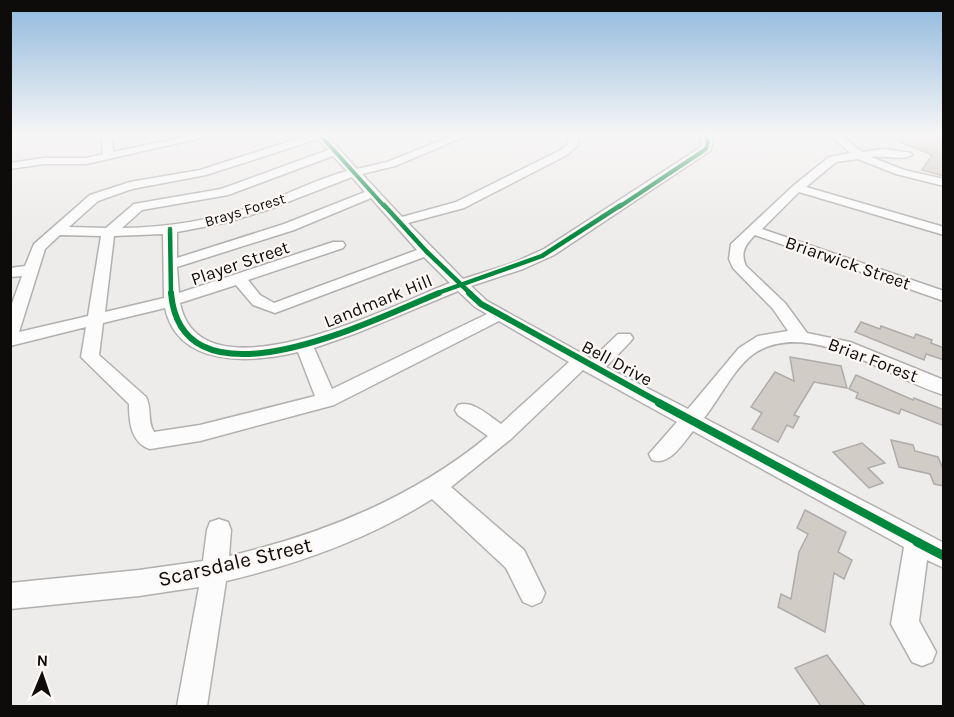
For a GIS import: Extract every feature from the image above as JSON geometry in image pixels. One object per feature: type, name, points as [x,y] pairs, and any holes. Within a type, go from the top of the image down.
[{"type":"street","points":[[10,335],[39,247],[84,204],[108,192],[213,169]]},
{"type":"street","points":[[286,169],[224,192],[138,207],[108,233],[90,357],[139,402],[140,426],[145,437],[150,441],[200,433],[327,400],[498,315]]},
{"type":"street","name":"Bell Drive","points":[[353,169],[426,251],[481,304],[587,364],[944,556]]},
{"type":"street","name":"Brays Forest","points":[[55,231],[108,233],[170,229],[237,215],[366,169]]},
{"type":"street","points":[[401,222],[460,205],[530,169]]},
{"type":"street","name":"Landmark Hill","points":[[172,301],[176,321],[194,339],[209,348],[240,354],[278,352],[304,346],[459,284],[543,256],[674,169]]},
{"type":"street","points":[[801,337],[779,306],[740,268],[735,251],[738,244],[819,169]]},
{"type":"street","points":[[891,169],[944,183]]},
{"type":"street","points":[[797,188],[944,231]]},
{"type":"street","points":[[171,264],[289,227],[373,193]]},
{"type":"street","points":[[170,229],[172,301]]},
{"type":"street","name":"Briarwick Street","points":[[753,230],[944,296]]},
{"type":"street","name":"Player Street","points":[[10,340],[172,301],[338,245]]},
{"type":"street","points":[[240,279],[261,304],[266,308],[275,308],[426,251]]},
{"type":"street","points":[[10,273],[31,270]]},
{"type":"street","name":"Briar Forest","points":[[660,454],[692,421],[746,351],[760,341],[801,337],[846,348],[944,388]]},
{"type":"street","name":"Scarsdale Street","points":[[10,596],[147,582],[215,571],[267,559],[320,542],[369,522],[433,486],[478,455],[587,364],[624,338]]},
{"type":"street","points":[[304,346],[327,400]]},
{"type":"street","points":[[465,410],[501,434]]},
{"type":"street","points":[[433,486],[510,554],[526,578],[532,593]]},
{"type":"street","points":[[192,706],[215,571],[219,530]]},
{"type":"street","points":[[917,542],[904,624],[922,652]]},
{"type":"building","points":[[944,169],[944,176],[922,170]]},
{"type":"building","points":[[861,322],[880,329],[881,326],[914,338],[916,334],[932,340],[931,343],[944,348],[944,360],[926,354],[924,360],[855,332]]},
{"type":"building","points":[[790,357],[841,366],[847,388],[814,382],[794,415],[799,417],[793,428],[787,425],[778,442],[752,429],[762,413],[751,407],[775,372],[794,381]]},
{"type":"building","points":[[856,375],[913,400],[914,398],[944,410],[944,426],[901,409],[899,414],[856,398],[858,393],[849,389]]},
{"type":"building","points":[[891,440],[913,445],[915,451],[938,457],[944,471],[944,486],[934,484],[930,474],[899,467]]},
{"type":"building","points":[[862,443],[885,463],[868,468],[883,483],[869,488],[833,452]]},
{"type":"building","points":[[805,510],[846,532],[838,552],[852,560],[844,579],[834,573],[825,632],[778,607],[781,594],[791,599],[799,552],[808,534],[797,528]]},
{"type":"building","points":[[827,655],[865,706],[821,706],[795,668]]},
{"type":"cycle path","points":[[352,169],[426,251],[481,304],[594,368],[944,556]]},
{"type":"cycle path","points":[[170,229],[171,297],[177,322],[183,331],[207,348],[238,355],[273,352],[311,343],[348,330],[443,291],[542,256],[675,169]]}]
